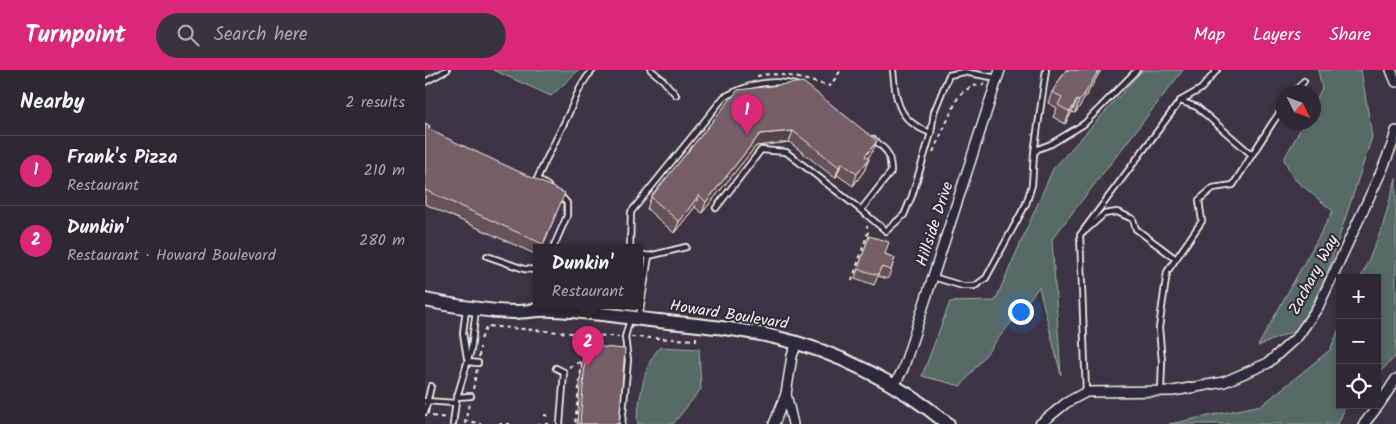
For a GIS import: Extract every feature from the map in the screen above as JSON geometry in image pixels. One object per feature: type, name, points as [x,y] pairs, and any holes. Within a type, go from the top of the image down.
[{"type":"main road","name":"Howard Boulevard","points":[[425,300],[471,308],[515,312],[551,309],[628,314],[755,333],[797,343],[853,365],[894,386],[931,410],[948,424]]},
{"type":"street","points":[[1391,70],[1396,82]]},
{"type":"street","name":"Hillside Drive","points":[[894,386],[903,369],[999,74]]},
{"type":"street","name":"Zachary Way","points":[[1040,424],[1066,403],[1086,392],[1173,391],[1223,382],[1268,363],[1298,336],[1318,307],[1382,170],[1396,131]]},
{"type":"street","points":[[774,424],[786,394],[792,356],[797,343]]},
{"type":"street","points":[[1364,424],[1396,379]]},
{"type":"street","points":[[786,394],[793,424]]},
{"type":"lane","points":[[425,82],[447,70]]},
{"type":"lane","points":[[552,188],[537,179],[576,93],[584,79],[593,70]]},
{"type":"lane","points":[[651,70],[676,95]]},
{"type":"lane","points":[[893,70],[899,106],[907,120],[922,130],[931,133]]},
{"type":"lane","points":[[933,277],[963,286],[975,286],[986,278],[1026,204],[1032,185],[1034,153],[1046,70]]},
{"type":"lane","points":[[1034,153],[1084,124],[1137,70]]},
{"type":"lane","points":[[1086,392],[1080,235],[1180,101],[1201,90],[1217,70]]},
{"type":"lane","points":[[717,208],[761,150],[786,152],[886,231],[904,215],[912,196],[931,133],[934,112],[949,75],[964,72],[999,74]]},
{"type":"lane","points":[[1301,85],[1304,81]]},
{"type":"lane","points":[[630,244],[631,212],[724,97],[759,82],[789,83],[805,87]]},
{"type":"lane","points":[[1180,101],[1197,107],[1252,155]]},
{"type":"lane","points":[[1161,392],[1162,361],[1159,328],[1167,272],[1202,221],[1199,200],[1213,188],[1233,185],[1276,119]]},
{"type":"lane","points":[[861,210],[891,172],[887,150],[872,138]]},
{"type":"lane","points":[[555,244],[567,216],[567,203],[559,193]]},
{"type":"lane","points":[[1080,235],[1105,214],[1117,212],[1133,219],[1136,229],[1176,259]]},
{"type":"lane","points":[[643,255],[649,256],[686,247]]},
{"type":"lane","points":[[487,256],[524,270],[533,270]]},
{"type":"lane","points":[[643,273],[649,256]]},
{"type":"lane","points":[[468,362],[463,333],[471,308]]},
{"type":"lane","points":[[454,422],[455,404],[468,362],[471,308]]},
{"type":"lane","points":[[622,424],[628,360],[625,337],[628,314]]},
{"type":"lane","points":[[468,362],[478,363]]},
{"type":"lane","points":[[556,368],[563,372],[560,424]]},
{"type":"lane","points":[[425,414],[426,401],[431,386]]},
{"type":"lane","points":[[457,397],[471,396]]},
{"type":"lane","points":[[426,401],[455,404]]},
{"type":"path","points":[[830,86],[841,70]]},
{"type":"path","points":[[465,424],[481,339],[487,326],[615,337],[696,340],[697,324]]},
{"type":"path","points":[[569,367],[582,361],[575,424]]},
{"type":"path","points":[[425,414],[454,422],[465,420],[481,424]]},
{"type":"path","points":[[544,415],[552,416]]},
{"type":"path","points":[[498,424],[513,424]]},
{"type":"path","points":[[537,424],[560,424]]},
{"type":"green space","points":[[493,70],[579,70],[551,96]]},
{"type":"green space","points":[[1143,70],[1183,70],[1052,239],[1061,375],[1039,287],[961,386],[922,376],[950,302],[995,301],[1053,169]]},
{"type":"green space","points":[[1318,70],[1361,70],[1372,137],[1326,277],[1299,329],[1258,346],[1333,211],[1293,178],[1284,159],[1300,130],[1321,130],[1322,88]]},
{"type":"green space","points":[[1396,178],[1396,356],[1381,371],[1381,274],[1363,274],[1382,228]]},
{"type":"green space","points":[[1336,336],[1336,409],[1345,409],[1338,424],[1169,424],[1262,405],[1330,350]]},
{"type":"green space","points":[[660,347],[699,349],[701,389],[673,424],[638,424],[637,418],[646,371],[654,354]]},
{"type":"building","points":[[1066,70],[1099,70],[1082,98],[1079,101],[1077,100],[1070,112],[1058,105],[1062,97],[1052,92]]},
{"type":"building","points":[[803,82],[877,141],[865,156],[869,159],[857,174],[842,163],[839,167],[793,131],[760,134],[706,202],[699,195],[679,222],[651,197],[738,90]]},
{"type":"building","points":[[425,123],[430,126],[428,128],[440,135],[565,193],[543,244],[425,190]]},
{"type":"building","points":[[869,236],[889,242],[885,254],[895,258],[891,270],[881,267],[878,275],[858,269]]},
{"type":"building","points":[[592,346],[625,349],[619,424],[580,424],[586,350]]},
{"type":"place","name":"Frank's Pizza","points":[[747,135]]},
{"type":"place","name":"Dunkin'","points":[[588,367]]}]
